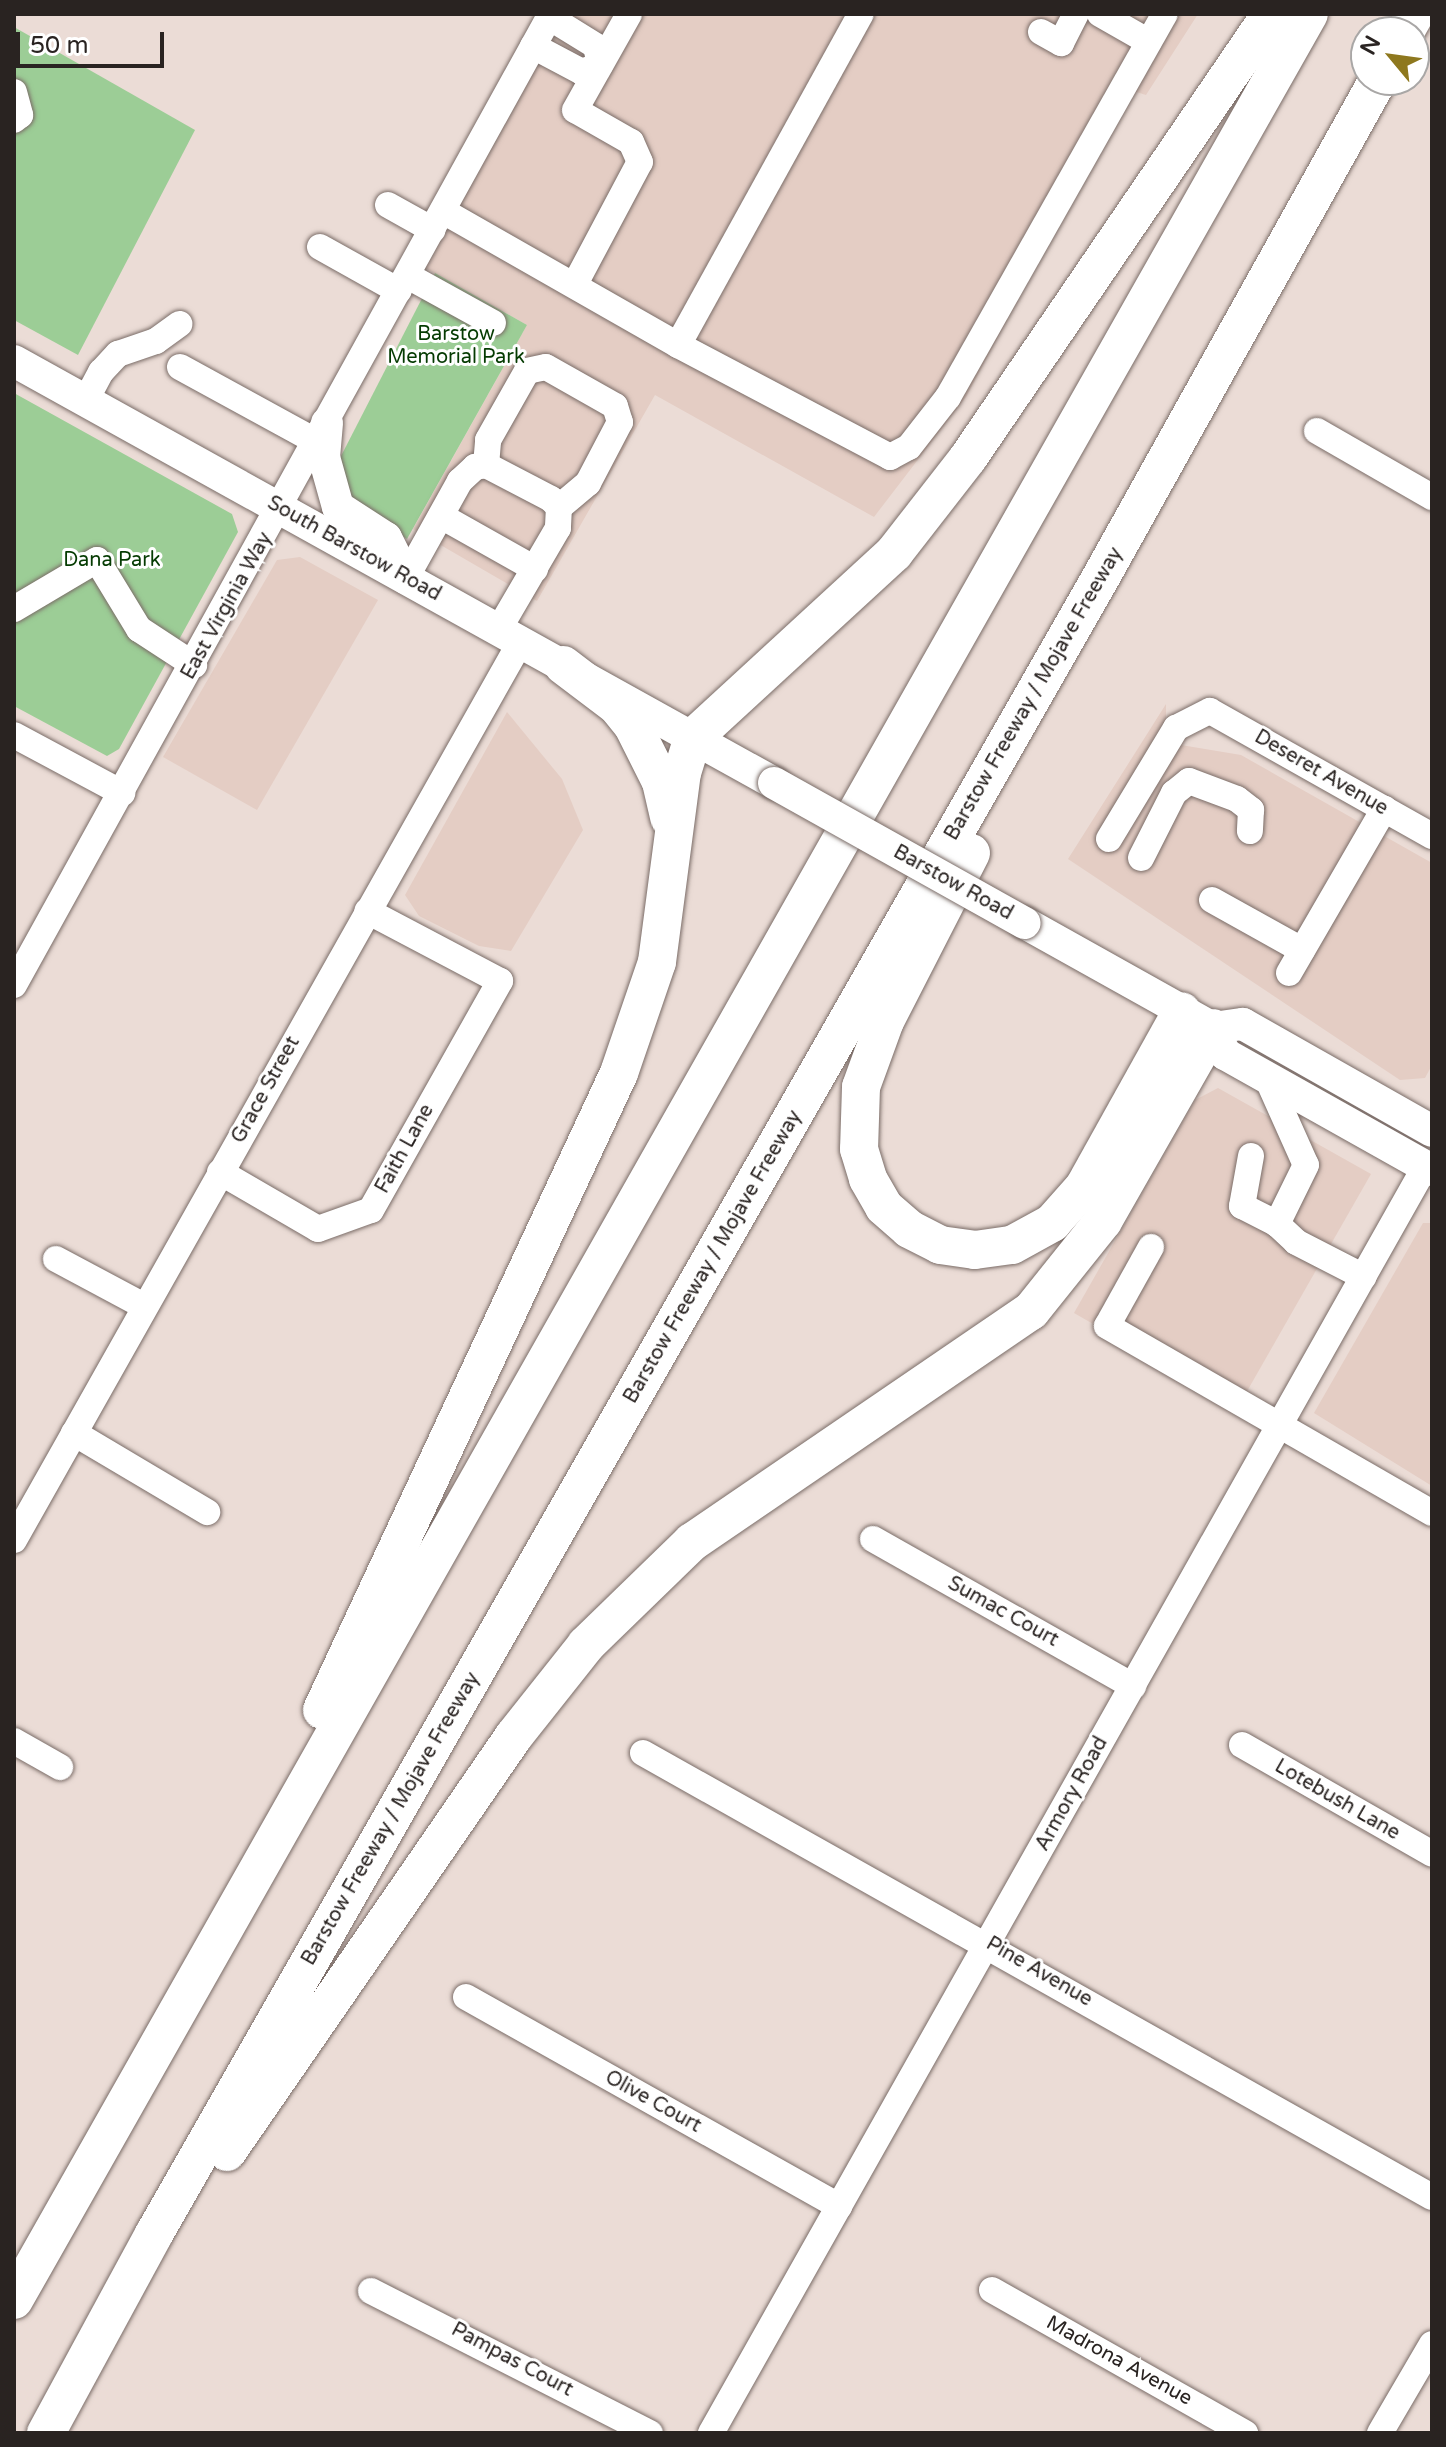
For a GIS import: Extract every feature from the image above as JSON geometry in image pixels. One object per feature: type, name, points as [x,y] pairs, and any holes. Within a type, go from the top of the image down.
[{"type":"highway","points":[[191,1987],[619,1073],[657,962],[682,773],[693,738],[894,553],[968,458],[1271,14]]},
{"type":"highway","points":[[14,2300],[1309,14]]},
{"type":"highway","name":"Barstow Freeway / Mojave Freeway","points":[[46,2433],[154,2234],[1101,577],[1369,96]]},
{"type":"highway","points":[[1101,577],[1008,782],[873,1052],[858,1118],[868,1179],[884,1207],[940,1245],[975,1250],[1012,1245],[1052,1223],[1084,1187],[1198,1019]]},
{"type":"highway","points":[[563,665],[607,697],[633,726],[661,782],[672,846]]},
{"type":"highway","points":[[154,2234],[188,2207],[514,1736],[586,1645],[653,1576],[729,1515],[1031,1311],[1103,1221],[1198,1019]]},
{"type":"main road","name":"South Barstow Road","points":[[14,361],[693,738]]},
{"type":"main road","points":[[322,433],[324,457],[338,507],[386,538],[406,578]]},
{"type":"main road","name":"Barstow Road","points":[[693,738],[1198,1019],[1243,1024],[1432,1131]]},
{"type":"main road","name":"Barstow Road","points":[[1198,1019],[1225,1054],[1430,1164]]},
{"type":"street","points":[[575,284],[640,162],[631,142],[575,110],[629,14]]},
{"type":"street","points":[[678,345],[861,14]]},
{"type":"street","points":[[1041,32],[1061,43],[1076,14]]},
{"type":"street","points":[[1100,14],[1149,42]]},
{"type":"street","points":[[388,205],[438,220],[575,284],[678,345],[878,455],[890,457],[909,447],[948,397],[1165,14]]},
{"type":"street","points":[[550,16],[596,46],[600,65]]},
{"type":"street","name":"East Virginia Way","points":[[14,985],[281,508],[550,16]]},
{"type":"street","points":[[533,46],[582,72],[600,65]]},
{"type":"street","points":[[14,92],[20,115],[14,120]]},
{"type":"street","points":[[320,247],[493,323]]},
{"type":"street","points":[[86,400],[101,372],[118,354],[156,341],[179,324]]},
{"type":"street","points":[[180,367],[322,433]]},
{"type":"street","points":[[546,367],[615,406],[620,422],[588,483],[559,507],[486,465],[488,440],[527,371],[546,367]]},
{"type":"street","points":[[1317,431],[1432,497]]},
{"type":"street","points":[[406,578],[467,473],[486,465]]},
{"type":"street","name":"Grace Street","points":[[14,1538],[367,911],[510,635],[535,569],[558,528],[559,507]]},
{"type":"street","points":[[441,516],[535,569]]},
{"type":"street","points":[[14,609],[97,560],[139,629],[194,665]]},
{"type":"street","name":"Deseret Avenue","points":[[1109,839],[1176,728],[1210,711],[1432,836]]},
{"type":"street","points":[[14,735],[122,793]]},
{"type":"street","points":[[1141,858],[1174,793],[1189,781],[1251,810],[1250,831]]},
{"type":"street","points":[[1289,973],[1384,809]]},
{"type":"street","points":[[1212,900],[1302,950]]},
{"type":"street","name":"Faith Lane","points":[[220,1172],[318,1229],[371,1210],[500,981],[367,911]]},
{"type":"street","points":[[1267,1078],[1306,1165],[1287,1233]]},
{"type":"street","points":[[1251,1156],[1242,1206],[1364,1277]]},
{"type":"street","name":"Armory Road","points":[[711,2433],[1430,1164]]},
{"type":"street","points":[[1151,1247],[1107,1326],[1432,1513]]},
{"type":"street","points":[[56,1259],[144,1306]]},
{"type":"street","points":[[74,1433],[207,1512]]},
{"type":"street","name":"Sumac Court","points":[[873,1539],[1133,1686]]},
{"type":"street","points":[[14,1741],[60,1767]]},
{"type":"street","name":"Lotebush Lane","points":[[1242,1745],[1432,1854]]},
{"type":"street","name":"Pine Avenue","points":[[643,1753],[988,1943],[1432,2197]]},
{"type":"street","name":"Olive Court","points":[[466,1997],[839,2206]]},
{"type":"street","name":"Madrona Avenue","points":[[992,2290],[1245,2433]]},
{"type":"street","name":"Pampas Court","points":[[371,2291],[650,2433]]},
{"type":"street","points":[[1380,2433],[1432,2344]]},
{"type":"shaded area","points":[[561,14],[1198,14],[1146,95],[1130,90],[966,397],[874,517],[655,395],[537,601],[413,529],[527,325],[422,266]]},
{"type":"shaded area","points":[[300,557],[378,600],[257,810],[163,757],[277,560]]},
{"type":"shaded area","points":[[1166,704],[1166,721],[1181,745],[1241,755],[1432,863],[1432,1065],[1425,1078],[1400,1080],[1068,859]]},
{"type":"shaded area","points":[[507,712],[562,779],[583,830],[511,951],[479,946],[419,916],[405,895]]},
{"type":"shaded area","points":[[1218,1088],[1371,1174],[1238,1407],[1074,1313],[1195,1100]]},
{"type":"shaded area","points":[[1423,1223],[1432,1223],[1432,1486],[1314,1413]]},
{"type":"green space","points":[[14,27],[195,130],[78,355],[14,320]]},
{"type":"green space","name":"Barstow Memorial Park","points":[[435,273],[527,325],[407,539],[338,497],[340,458]]},
{"type":"green space","name":"Dana Park","points":[[14,393],[232,514],[238,532],[119,749],[107,756],[14,706]]}]
